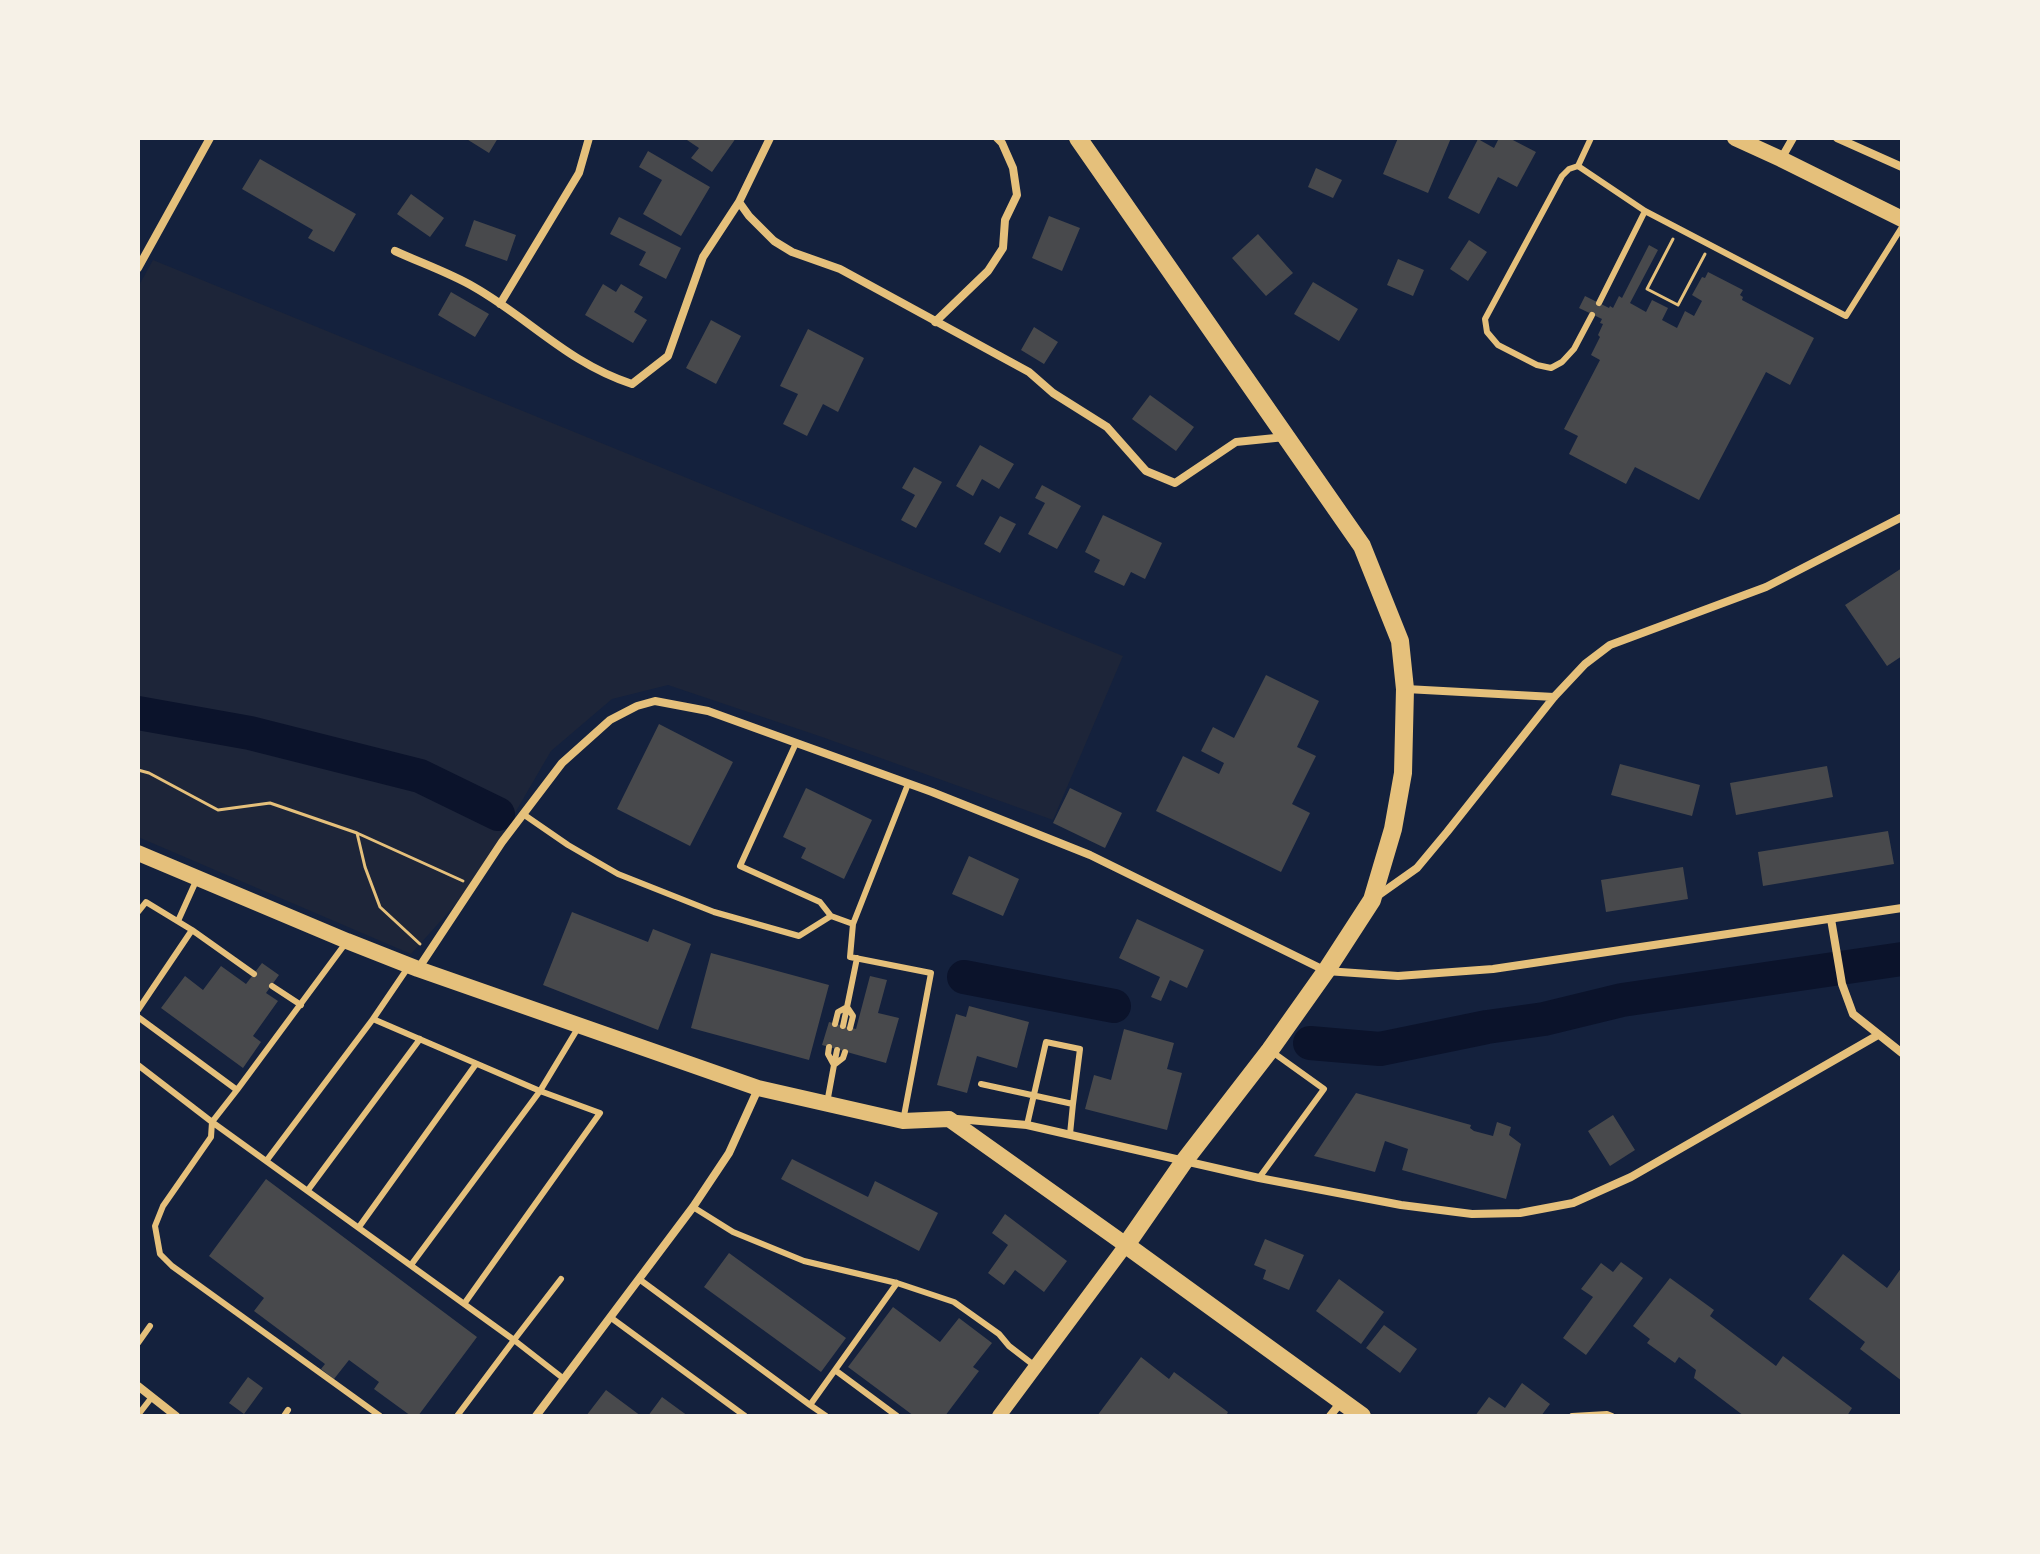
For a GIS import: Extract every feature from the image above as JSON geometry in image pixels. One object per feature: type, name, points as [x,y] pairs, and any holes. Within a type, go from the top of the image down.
[{"type":"main road","points":[[1078,138],[1362,546],[1400,641],[1405,689],[1403,773],[1393,829],[1372,900],[1270,1050],[1185,1160],[1126,1245]]},
{"type":"main road","points":[[1735,138],[1902,219]]},
{"type":"main road","points":[[138,853],[414,967],[758,1088],[903,1121],[949,1119],[1126,1245],[1336,1409],[1362,1416]]},
{"type":"street","points":[[138,268],[210,138]]},
{"type":"street","points":[[500,304],[579,173],[589,138]]},
{"type":"street","points":[[395,251],[472,286],[564,352],[606,376],[632,384],[668,356],[703,257],[739,202],[770,138]]},
{"type":"street","points":[[935,322],[988,271],[1003,248],[1005,220],[1017,195],[1013,168],[997,138]]},
{"type":"street","points":[[1781,159],[1793,138]]},
{"type":"street","points":[[1837,138],[1902,167]]},
{"type":"street","points":[[739,202],[774,241],[792,252],[840,269],[1029,372],[1053,393],[1107,427],[1146,471],[1175,483],[1236,442],[1285,437]]},
{"type":"street","points":[[1372,900],[1417,868],[1554,697],[1585,664],[1610,645],[1766,587],[1902,517]]},
{"type":"street","points":[[1405,689],[1554,697]]},
{"type":"street","points":[[414,967],[429,952],[473,885],[562,763],[610,720],[655,701],[708,711],[1090,855],[1326,971],[1398,976],[1493,969],[1902,908]]},
{"type":"street","points":[[1831,919],[1842,984],[1853,1014],[1902,1053]]},
{"type":"street","points":[[949,1119],[1027,1125],[1259,1178],[1401,1205],[1472,1214],[1520,1213],[1573,1203],[1631,1177],[1878,1035]]},
{"type":"street","points":[[536,1416],[693,1207],[729,1153],[758,1088]]},
{"type":"street","points":[[999,1416],[1126,1245]]},
{"type":"street","points":[[138,1386],[176,1416]]},
{"type":"lane","points":[[1591,138],[1578,166],[1562,176],[1485,319],[1487,332],[1498,345],[1537,365],[1551,368],[1574,349],[1592,315]]},
{"type":"lane","points":[[1578,166],[1645,211],[1846,316],[1902,227]]},
{"type":"lane","points":[[1599,303],[1645,211]]},
{"type":"lane","points":[[796,743],[740,866],[820,902],[831,916],[853,924]]},
{"type":"lane","points":[[903,1121],[931,973],[850,957],[853,924],[908,784]]},
{"type":"lane","points":[[523,814],[618,874],[714,912],[799,936],[831,916]]},
{"type":"lane","points":[[178,921],[198,878]]},
{"type":"lane","points":[[138,912],[146,902],[254,974]]},
{"type":"lane","points":[[138,1010],[192,930]]},
{"type":"lane","points":[[347,941],[212,1122],[211,1137],[163,1206],[155,1226],[160,1254],[172,1266],[380,1416]]},
{"type":"lane","points":[[847,1007],[838,1012],[843,1026],[853,1016],[847,1007],[857,958]]},
{"type":"lane","points":[[267,1160],[414,967]]},
{"type":"lane","points":[[272,986],[301,1005]]},
{"type":"lane","points":[[138,1017],[237,1090]]},
{"type":"lane","points":[[373,1019],[540,1091],[600,1113],[464,1304]]},
{"type":"lane","points":[[411,1265],[540,1091],[579,1026]]},
{"type":"lane","points":[[308,1190],[420,1039]]},
{"type":"lane","points":[[1027,1125],[1046,1042],[1080,1049],[1070,1134]]},
{"type":"lane","points":[[827,1103],[834,1065],[828,1054],[829,1047]]},
{"type":"lane","points":[[1259,1178],[1324,1089],[1270,1050]]},
{"type":"lane","points":[[834,1065],[843,1058],[841,1051]]},
{"type":"lane","points":[[359,1227],[476,1064]]},
{"type":"lane","points":[[138,1065],[564,1379]]},
{"type":"lane","points":[[981,1084],[1073,1104]]},
{"type":"lane","points":[[693,1207],[733,1232],[804,1261],[897,1283],[954,1302],[999,1334],[1035,1366]]},
{"type":"lane","points":[[457,1416],[561,1279]]},
{"type":"lane","points":[[639,1279],[826,1416]]},
{"type":"lane","points":[[810,1405],[897,1283]]},
{"type":"lane","points":[[610,1317],[745,1416]]},
{"type":"lane","points":[[138,1343],[150,1326]]},
{"type":"lane","points":[[835,1370],[897,1416]]},
{"type":"lane","points":[[138,1415],[152,1397]]},
{"type":"lane","points":[[1572,1416],[1612,1416]]},
{"type":"path","points":[[1679,228],[1647,289],[1678,305],[1710,244]]},
{"type":"path","points":[[1660,304],[1663,297]]},
{"type":"path","points":[[138,770],[218,810],[270,803],[357,833],[473,885]]},
{"type":"path","points":[[357,833],[365,867],[380,907],[429,952]]},
{"type":"shaded area","points":[[153,260],[1123,656],[1053,820],[668,685],[612,699],[551,751],[473,885],[411,954],[138,837],[138,287]]},
{"type":"building","points":[[465,138],[498,138],[489,153]]},
{"type":"building","points":[[684,138],[736,138],[712,172],[691,158],[699,148]]},
{"type":"building","points":[[1398,138],[1451,138],[1428,193],[1383,174]]},
{"type":"building","points":[[1499,138],[1509,138],[1536,152],[1517,187],[1498,177],[1479,214],[1448,198],[1478,139],[1494,148]]},
{"type":"building","points":[[648,151],[710,187],[681,236],[643,214],[662,180],[639,167]]},
{"type":"building","points":[[260,159],[356,214],[334,252],[308,238],[313,230],[242,189]]},
{"type":"building","points":[[1316,168],[1342,180],[1333,198],[1308,187]]},
{"type":"building","points":[[411,194],[444,218],[430,237],[397,214]]},
{"type":"building","points":[[1049,216],[1080,228],[1062,271],[1032,258]]},
{"type":"building","points":[[619,217],[681,248],[666,279],[639,265],[646,252],[610,234]]},
{"type":"building","points":[[474,220],[516,235],[507,261],[465,246]]},
{"type":"building","points":[[1258,234],[1293,273],[1266,296],[1232,258]]},
{"type":"building","points":[[1469,240],[1487,252],[1468,281],[1450,269]]},
{"type":"building","points":[[1649,245],[1658,250],[1630,303],[1646,312],[1652,300],[1668,308],[1662,320],[1677,328],[1685,311],[1694,316],[1702,301],[1692,295],[1708,272],[1743,290],[1740,295],[1742,300],[1814,338],[1790,385],[1766,372],[1699,500],[1635,467],[1626,484],[1569,454],[1578,436],[1564,429],[1600,360],[1591,355],[1600,337],[1602,319],[1579,308],[1585,296],[1613,308],[1619,296],[1622,298]]},
{"type":"building","points":[[1398,259],[1424,270],[1413,296],[1387,285]]},
{"type":"building","points":[[1313,282],[1358,309],[1339,341],[1294,314]]},
{"type":"building","points":[[603,284],[616,292],[621,284],[643,297],[634,312],[647,320],[633,343],[585,315]]},
{"type":"building","points":[[451,292],[489,314],[475,337],[438,315]]},
{"type":"building","points":[[711,320],[741,336],[716,384],[686,368]]},
{"type":"building","points":[[1034,327],[1058,342],[1044,364],[1021,350]]},
{"type":"building","points":[[808,329],[864,358],[838,412],[823,404],[807,436],[783,424],[798,394],[780,386]]},
{"type":"building","points":[[1150,395],[1194,427],[1176,451],[1132,419]]},
{"type":"building","points":[[980,445],[1014,464],[999,489],[982,479],[973,496],[956,486]]},
{"type":"building","points":[[914,467],[942,482],[916,528],[901,520],[915,495],[902,488]]},
{"type":"building","points":[[1042,485],[1081,506],[1057,549],[1028,534],[1045,503],[1035,498]]},
{"type":"building","points":[[1103,515],[1162,543],[1145,579],[1131,572],[1124,586],[1094,572],[1100,560],[1085,552]]},
{"type":"building","points":[[1000,516],[1016,524],[1000,553],[984,544]]},
{"type":"building","points":[[1902,568],[1902,656],[1887,666],[1845,605]]},
{"type":"building","points":[[1266,675],[1319,701],[1297,747],[1316,756],[1292,804],[1310,813],[1281,872],[1156,811],[1183,756],[1219,774],[1224,763],[1201,751],[1213,727],[1234,738]]},
{"type":"building","points":[[659,724],[733,762],[690,846],[617,809]]},
{"type":"building","points":[[1620,764],[1700,785],[1692,816],[1611,795]]},
{"type":"building","points":[[1827,766],[1833,797],[1736,815],[1730,783]]},
{"type":"building","points":[[806,788],[872,820],[844,879],[801,858],[806,848],[783,837]]},
{"type":"building","points":[[1070,788],[1122,813],[1105,848],[1053,823]]},
{"type":"building","points":[[1888,831],[1894,864],[1763,886],[1758,852]]},
{"type":"building","points":[[969,856],[1019,879],[1003,916],[952,894]]},
{"type":"building","points":[[1683,867],[1688,899],[1606,912],[1601,880]]},
{"type":"building","points":[[572,912],[648,942],[653,929],[691,944],[658,1030],[543,985]]},
{"type":"building","points":[[1137,919],[1204,950],[1187,988],[1170,980],[1161,1001],[1151,997],[1160,977],[1119,958]]},
{"type":"building","points":[[711,953],[829,985],[809,1060],[691,1028]]},
{"type":"building","points":[[262,963],[279,975],[266,993],[278,1001],[253,1036],[261,1042],[243,1068],[161,1008],[185,976],[203,990],[221,966],[246,984]]},
{"type":"building","points":[[870,976],[887,980],[878,1013],[899,1018],[886,1063],[822,1045],[829,1022],[856,1029]]},
{"type":"building","points":[[969,1006],[1029,1022],[1017,1068],[977,1056],[967,1093],[937,1085],[956,1014],[966,1017]]},
{"type":"building","points":[[1124,1029],[1174,1043],[1167,1069],[1182,1073],[1167,1130],[1085,1109],[1094,1075],[1111,1080]]},
{"type":"building","points":[[1356,1093],[1471,1125],[1474,1131],[1493,1136],[1497,1122],[1511,1127],[1509,1135],[1521,1144],[1506,1199],[1402,1170],[1408,1149],[1385,1141],[1375,1172],[1314,1156]]},
{"type":"building","points":[[1613,1115],[1635,1150],[1610,1166],[1588,1131]]},
{"type":"building","points":[[792,1159],[868,1197],[875,1181],[938,1213],[919,1251],[781,1179]]},
{"type":"building","points":[[266,1179],[477,1337],[418,1416],[411,1416],[374,1389],[379,1382],[349,1360],[334,1379],[321,1369],[325,1364],[254,1311],[264,1298],[209,1256]]},
{"type":"building","points":[[1005,1214],[1067,1261],[1044,1292],[1015,1270],[1004,1285],[988,1273],[1008,1245],[992,1233]]},
{"type":"building","points":[[1265,1239],[1304,1255],[1289,1290],[1263,1279],[1266,1270],[1254,1265]]},
{"type":"building","points":[[729,1253],[846,1338],[821,1372],[704,1287]]},
{"type":"building","points":[[1843,1254],[1887,1288],[1902,1267],[1902,1381],[1860,1349],[1865,1342],[1809,1299]]},
{"type":"building","points":[[1621,1262],[1643,1278],[1586,1355],[1563,1338],[1593,1297],[1581,1289],[1601,1263],[1613,1272]]},
{"type":"building","points":[[1670,1278],[1714,1310],[1710,1316],[1776,1366],[1783,1356],[1852,1408],[1847,1416],[1744,1416],[1694,1378],[1696,1370],[1679,1357],[1675,1363],[1647,1343],[1650,1339],[1633,1326]]},
{"type":"building","points":[[1339,1279],[1384,1312],[1361,1344],[1316,1311]]},
{"type":"building","points":[[893,1307],[940,1342],[959,1318],[992,1343],[973,1367],[979,1371],[945,1416],[914,1416],[848,1367]]},
{"type":"building","points":[[1384,1325],[1417,1349],[1400,1373],[1366,1348]]},
{"type":"building","points":[[1141,1357],[1169,1379],[1174,1372],[1228,1412],[1226,1416],[1097,1416]]},
{"type":"building","points":[[248,1377],[263,1388],[244,1414],[229,1403]]},
{"type":"building","points":[[1522,1383],[1550,1404],[1541,1416],[1475,1416],[1489,1397],[1505,1408]]},
{"type":"building","points":[[606,1390],[641,1416],[586,1416]]},
{"type":"building","points":[[662,1397],[688,1416],[648,1416]]},
{"type":"waterway","points":[[138,713],[250,733],[420,776],[498,814]]},
{"type":"waterway","points":[[1310,1043],[1380,1049],[1544,1019],[1622,1000],[1902,959]]},
{"type":"waterway","points":[[964,977],[1114,1006]]}]
